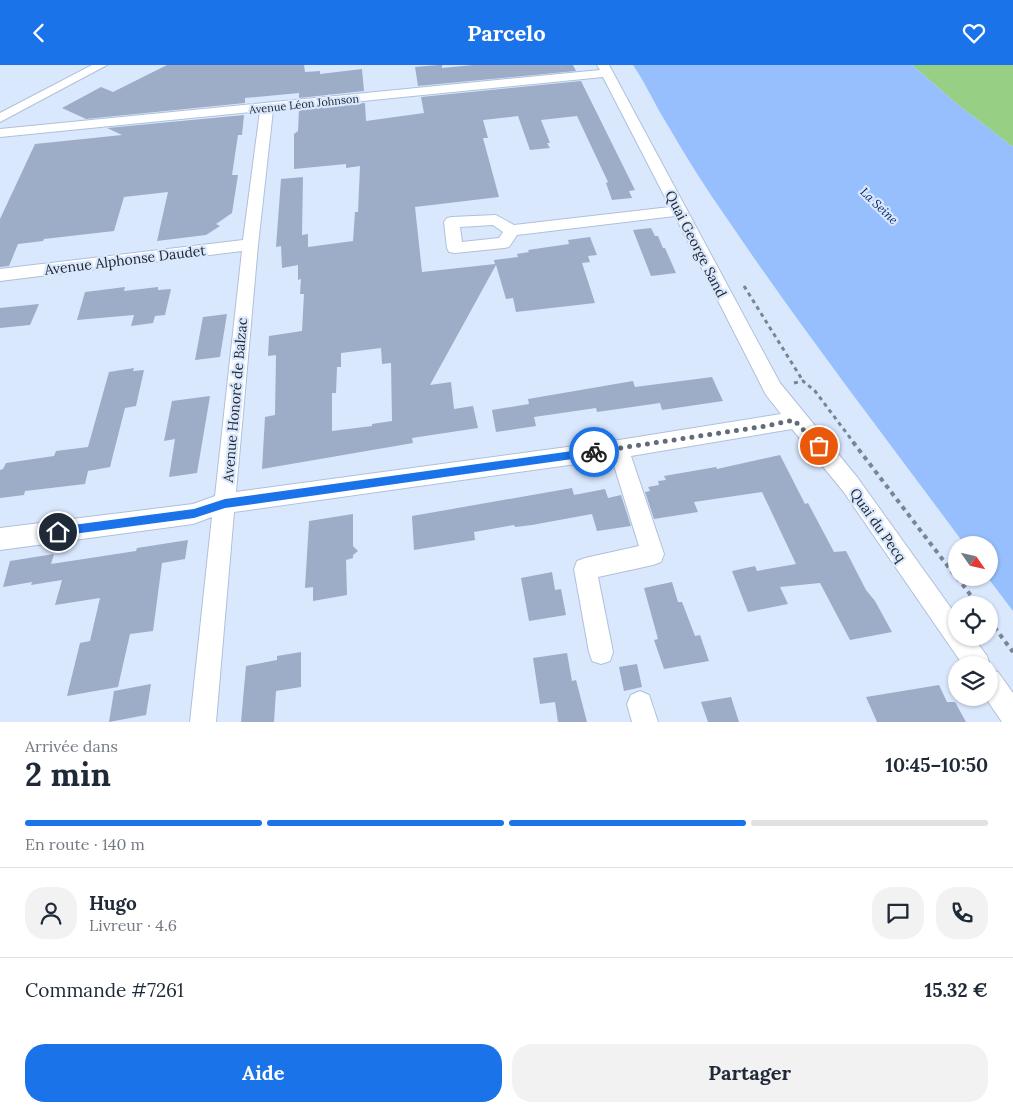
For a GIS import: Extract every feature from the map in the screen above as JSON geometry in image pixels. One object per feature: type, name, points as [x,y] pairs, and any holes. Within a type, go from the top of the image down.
[{"type":"street","points":[[0,118],[101,65]]},
{"type":"street","name":"Avenue Léon Johnson","points":[[0,133],[267,108],[605,69]]},
{"type":"street","name":"Quai George Sand","points":[[605,69],[773,389],[794,420]]},
{"type":"street","name":"Avenue Honoré de Balzac","points":[[203,722],[250,245],[267,108]]},
{"type":"street","points":[[512,230],[679,211]]},
{"type":"street","name":"Avenue Alphonse Daudet","points":[[0,275],[250,245]]},
{"type":"street","points":[[0,539],[194,514],[225,503],[619,449],[794,420]]},
{"type":"street","name":"Quai du Pecq","points":[[794,420],[819,446],[850,485],[948,623]]},
{"type":"street","points":[[601,652],[585,569],[653,554],[619,449]]},
{"type":"street","points":[[998,694],[1013,715]]},
{"type":"path","points":[[790,384],[803,381],[816,391],[948,565]]},
{"type":"path","points":[[998,632],[1013,652]]},
{"type":"green space","points":[[912,65],[1013,65],[1013,147],[957,104]]},
{"type":"water","name":"La Seine","points":[[633,65],[912,65],[957,104],[1013,147],[1013,611],[994,586],[998,586],[998,536],[958,536],[756,261],[681,149]]},
{"type":"building","points":[[167,65],[304,65],[305,72],[320,71],[320,74],[362,69],[364,91],[299,98],[299,93],[245,98],[245,103],[86,119],[62,108],[101,87],[113,92]]},
{"type":"building","points":[[442,65],[442,68],[473,65],[573,65],[576,71],[418,86],[415,67]]},
{"type":"building","points":[[581,81],[635,190],[629,191],[632,198],[612,200],[606,183],[608,182],[577,116],[541,120],[550,143],[547,143],[550,148],[530,150],[518,116],[483,120],[488,138],[483,138],[499,197],[415,207],[422,272],[495,264],[494,260],[518,257],[517,254],[529,252],[528,250],[569,244],[568,240],[590,237],[597,255],[588,256],[590,262],[582,263],[595,303],[516,312],[513,298],[506,299],[496,265],[430,385],[451,382],[454,409],[473,406],[478,428],[412,438],[413,443],[262,469],[265,417],[275,415],[276,355],[268,356],[269,336],[302,331],[304,294],[300,294],[301,279],[298,280],[298,265],[282,268],[281,246],[276,247],[281,179],[303,177],[302,235],[308,234],[308,247],[353,241],[355,212],[358,212],[360,166],[346,168],[346,164],[294,169],[294,134],[298,131],[299,109],[365,103],[366,121],[424,113],[421,97]],"holes":[[[381,348],[382,364],[391,363],[392,421],[372,424],[372,426],[332,431],[332,393],[336,393],[337,367],[341,367],[341,353]]]},
{"type":"building","points":[[244,115],[242,135],[238,135],[232,175],[238,175],[232,213],[216,224],[220,226],[206,235],[157,241],[168,192],[124,197],[114,231],[18,244],[9,266],[0,267],[0,219],[35,144],[122,135],[107,128]]},
{"type":"building","points":[[651,228],[655,236],[658,236],[663,248],[665,248],[676,273],[651,276],[633,230]]},
{"type":"building","points":[[125,287],[124,291],[158,287],[158,290],[171,289],[165,315],[155,316],[153,323],[131,326],[134,315],[77,320],[85,292]]},
{"type":"building","points":[[39,304],[30,325],[0,328],[0,308]]},
{"type":"building","points":[[227,314],[220,357],[195,360],[203,317]]},
{"type":"building","points":[[134,368],[133,371],[144,370],[136,406],[125,408],[110,467],[88,471],[85,484],[25,491],[24,495],[0,498],[0,470],[3,469],[6,463],[54,456],[56,451],[88,447],[109,372]]},
{"type":"building","points":[[712,377],[723,401],[662,410],[660,403],[597,412],[596,408],[534,417],[536,426],[496,432],[492,410],[529,404],[528,399],[633,381],[635,387]]},
{"type":"building","points":[[210,396],[197,473],[169,477],[175,439],[164,441],[172,401]]},
{"type":"building","points":[[780,455],[805,504],[808,503],[834,552],[846,551],[866,590],[875,601],[892,632],[850,640],[820,583],[780,587],[788,604],[748,612],[732,571],[755,566],[757,571],[796,564],[762,492],[694,502],[698,512],[654,519],[645,492],[650,491],[648,487],[659,485],[658,481],[666,480],[664,476],[716,467],[717,469]]},
{"type":"building","points":[[572,488],[574,495],[605,489],[608,498],[621,495],[631,526],[597,531],[592,514],[532,525],[515,527],[514,525],[474,532],[475,540],[414,550],[412,516]]},
{"type":"building","points":[[353,514],[353,546],[358,551],[353,555],[353,558],[346,560],[347,595],[313,601],[313,587],[305,588],[309,521]]},
{"type":"building","points":[[188,540],[185,559],[162,563],[153,631],[130,634],[118,687],[67,696],[80,643],[90,641],[100,598],[55,605],[62,580],[31,585],[32,582],[3,587],[10,561],[54,554],[51,564],[136,551],[137,548]]},
{"type":"building","points":[[552,572],[555,590],[561,589],[566,615],[529,621],[521,578]]},
{"type":"building","points":[[672,582],[678,602],[682,602],[695,636],[700,635],[709,661],[664,669],[654,640],[658,639],[644,588]]},
{"type":"building","points":[[301,652],[301,687],[276,691],[274,722],[241,722],[246,666],[277,660],[277,656]]},
{"type":"building","points":[[567,653],[572,681],[576,680],[587,722],[558,722],[555,702],[540,704],[533,658]]},
{"type":"building","points":[[637,664],[642,687],[624,691],[619,667]]},
{"type":"building","points":[[151,684],[146,715],[109,722],[114,691]]},
{"type":"building","points":[[939,685],[948,702],[948,706],[957,706],[966,722],[877,722],[866,697]]},
{"type":"building","points":[[731,697],[739,722],[708,722],[701,702]]},
{"type":"way so far","points":[[594,452],[766,426],[794,420],[819,446]]},
{"type":"route","points":[[58,532],[194,514],[225,503],[594,452]]}]
